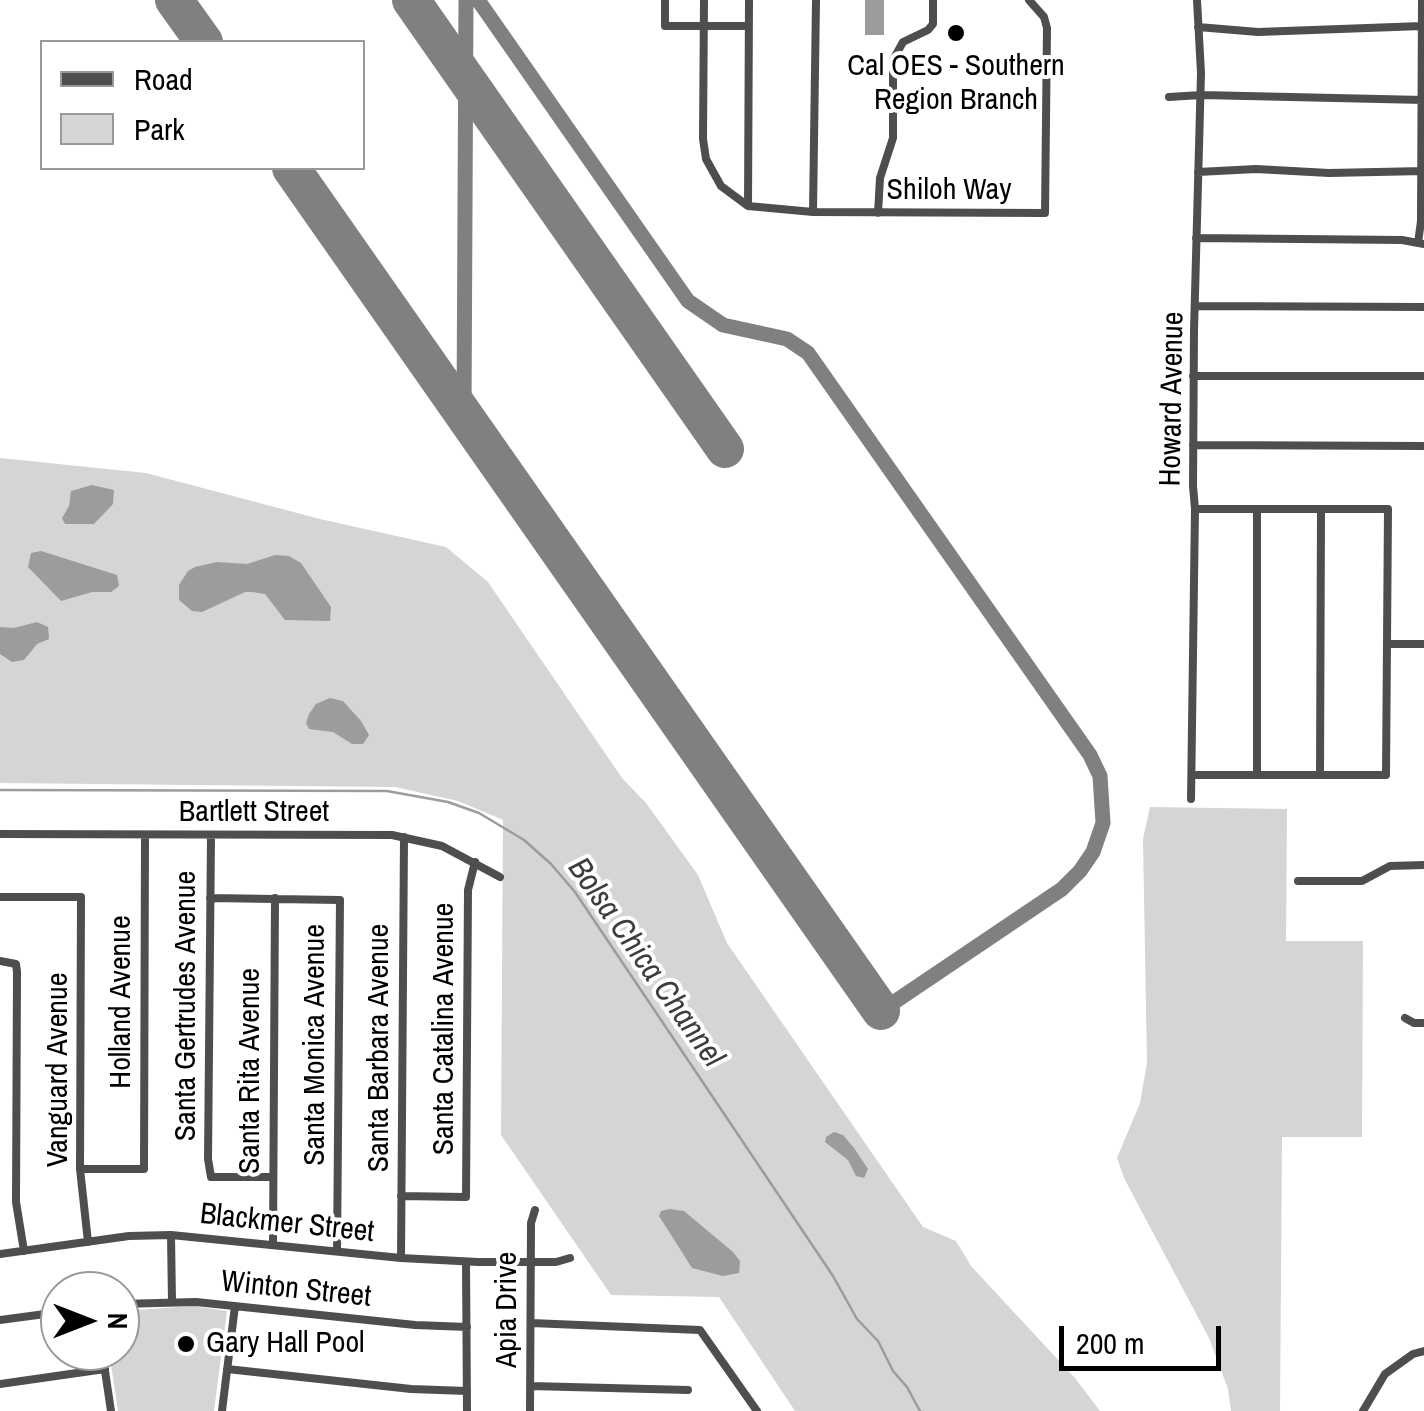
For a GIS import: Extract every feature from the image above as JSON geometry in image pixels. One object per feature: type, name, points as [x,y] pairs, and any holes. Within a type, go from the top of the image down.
[{"type":"street","points":[[666,0],[665,26],[749,26]]},
{"type":"street","points":[[704,0],[706,159],[721,186],[748,206]]},
{"type":"street","points":[[748,206],[749,0]]},
{"type":"street","points":[[813,212],[816,0]]},
{"type":"street","points":[[878,213],[880,178],[892,148],[893,60],[903,42],[933,24],[933,0]]},
{"type":"street","name":"Shiloh Way","points":[[748,206],[813,212],[1045,214],[1047,28],[1044,17],[1030,0]]},
{"type":"street","name":"Howard Avenue","points":[[1192,799],[1196,510],[1193,445],[1201,95],[1197,0]]},
{"type":"street","points":[[1196,238],[1421,244],[1422,0]]},
{"type":"street","points":[[1198,27],[1258,32],[1422,26]]},
{"type":"street","points":[[1168,97],[1422,100]]},
{"type":"street","points":[[1198,172],[1256,168],[1329,173],[1422,171]]},
{"type":"street","points":[[1197,306],[1424,307]]},
{"type":"street","points":[[1194,376],[1424,376]]},
{"type":"street","points":[[1193,445],[1424,446]]},
{"type":"street","points":[[1192,775],[1386,775],[1388,510],[1196,510]]},
{"type":"street","points":[[1257,511],[1257,775]]},
{"type":"street","points":[[1320,775],[1321,511]]},
{"type":"street","points":[[1387,644],[1424,644]]},
{"type":"street","name":"Bartlett Street","points":[[0,834],[404,837],[442,846],[500,877]]},
{"type":"street","name":"Holland Avenue","points":[[80,1169],[144,1169],[145,835]]},
{"type":"street","name":"Santa Gertrudes Avenue","points":[[210,836],[211,1177],[273,1177]]},
{"type":"street","name":"Santa Barbara Avenue","points":[[401,1258],[404,837]]},
{"type":"street","name":"Santa Catalina Avenue","points":[[401,1196],[466,1196],[468,890],[476,862]]},
{"type":"street","points":[[1298,882],[1362,881],[1390,866],[1424,865]]},
{"type":"street","name":"Vanguard Avenue","points":[[0,897],[81,898],[80,1169],[88,1242]]},
{"type":"street","points":[[210,898],[275,898]]},
{"type":"street","name":"Santa Monica Avenue","points":[[275,898],[340,900],[338,1251]]},
{"type":"street","name":"Santa Rita Avenue","points":[[273,1243],[275,898]]},
{"type":"street","points":[[5,960],[16,964],[17,972],[16,1202],[24,1250]]},
{"type":"street","points":[[1405,1018],[1424,1023]]},
{"type":"street","name":"Apia Drive","points":[[530,1411],[530,1261],[535,1210]]},
{"type":"street","points":[[171,1235],[172,1302]]},
{"type":"street","name":"Blackmer Street","points":[[0,1254],[171,1235],[466,1262],[556,1262],[570,1258]]},
{"type":"street","points":[[466,1262],[467,1411]]},
{"type":"street","name":"Winton Street","points":[[140,1303],[235,1306],[467,1327]]},
{"type":"street","points":[[222,1411],[235,1306]]},
{"type":"street","points":[[0,1320],[40,1315]]},
{"type":"street","points":[[531,1323],[700,1330],[758,1411]]},
{"type":"street","points":[[1363,1411],[1385,1374],[1413,1354],[1424,1351]]},
{"type":"street","points":[[227,1369],[411,1389],[467,1391]]},
{"type":"street","points":[[0,1384],[91,1371]]},
{"type":"street","points":[[105,1371],[111,1411]]},
{"type":"street","points":[[530,1386],[688,1390]]},
{"type":"green space","points":[[0,458],[146,473],[446,547],[488,582],[622,778],[646,803],[698,875],[727,943],[923,1227],[956,1241],[971,1266],[1075,1378],[1100,1411],[795,1411],[719,1297],[611,1295],[501,1135],[503,820],[458,801],[395,787],[0,783]]},
{"type":"green space","points":[[1150,807],[1287,809],[1286,941],[1363,941],[1362,1137],[1282,1137],[1280,1411],[1231,1411],[1228,1389],[1209,1338],[1117,1158],[1140,1103],[1147,1063],[1143,839]]},
{"type":"green space","points":[[193,1306],[227,1311],[214,1411],[118,1411],[112,1371],[140,1371],[140,1310]]},
{"type":"shaded area","points":[[865,0],[884,0],[884,35],[865,35]]},
{"type":"shaded area","points":[[92,485],[114,490],[113,504],[94,524],[65,524],[62,518],[71,491]]},
{"type":"shaded area","points":[[41,551],[117,575],[119,586],[111,592],[92,592],[61,601],[28,567],[31,553]]},
{"type":"shaded area","points":[[275,555],[289,556],[301,563],[331,607],[330,621],[285,620],[265,594],[252,592],[202,612],[192,611],[179,600],[179,585],[195,567],[217,562],[247,564]]},
{"type":"shaded area","points":[[37,622],[48,627],[49,639],[37,644],[24,660],[12,662],[0,654],[0,627]]},
{"type":"shaded area","points":[[330,698],[343,701],[361,721],[369,735],[363,744],[352,744],[333,732],[309,729],[309,714],[316,704]]},
{"type":"shaded area","points":[[834,1132],[843,1135],[868,1169],[864,1178],[856,1176],[848,1160],[825,1142]]},
{"type":"shaded area","points":[[661,1211],[684,1211],[733,1252],[740,1261],[739,1273],[723,1276],[692,1268],[659,1216]]},
{"type":"waterway","name":"Bolsa Chica Channel","points":[[0,790],[387,791],[448,802],[479,813],[524,840],[575,892],[833,1276],[857,1319],[878,1341],[920,1411]]},
{"type":"taxiway","points":[[464,414],[466,0]]},
{"type":"taxiway","points":[[478,0],[688,301],[723,325],[787,339],[808,353],[1090,755],[1100,776],[1103,823],[1093,852],[1080,871],[1062,889],[881,1011]]},
{"type":"runway","points":[[174,0],[203,40]]},
{"type":"runway","points":[[411,0],[725,449]]},
{"type":"runway","points":[[292,170],[881,1011]]},
{"type":"place","name":"Cal OES - Southern Region Branch","points":[[956,33]]},
{"type":"place","name":"Gary Hall Pool","points":[[186,1344]]}]
